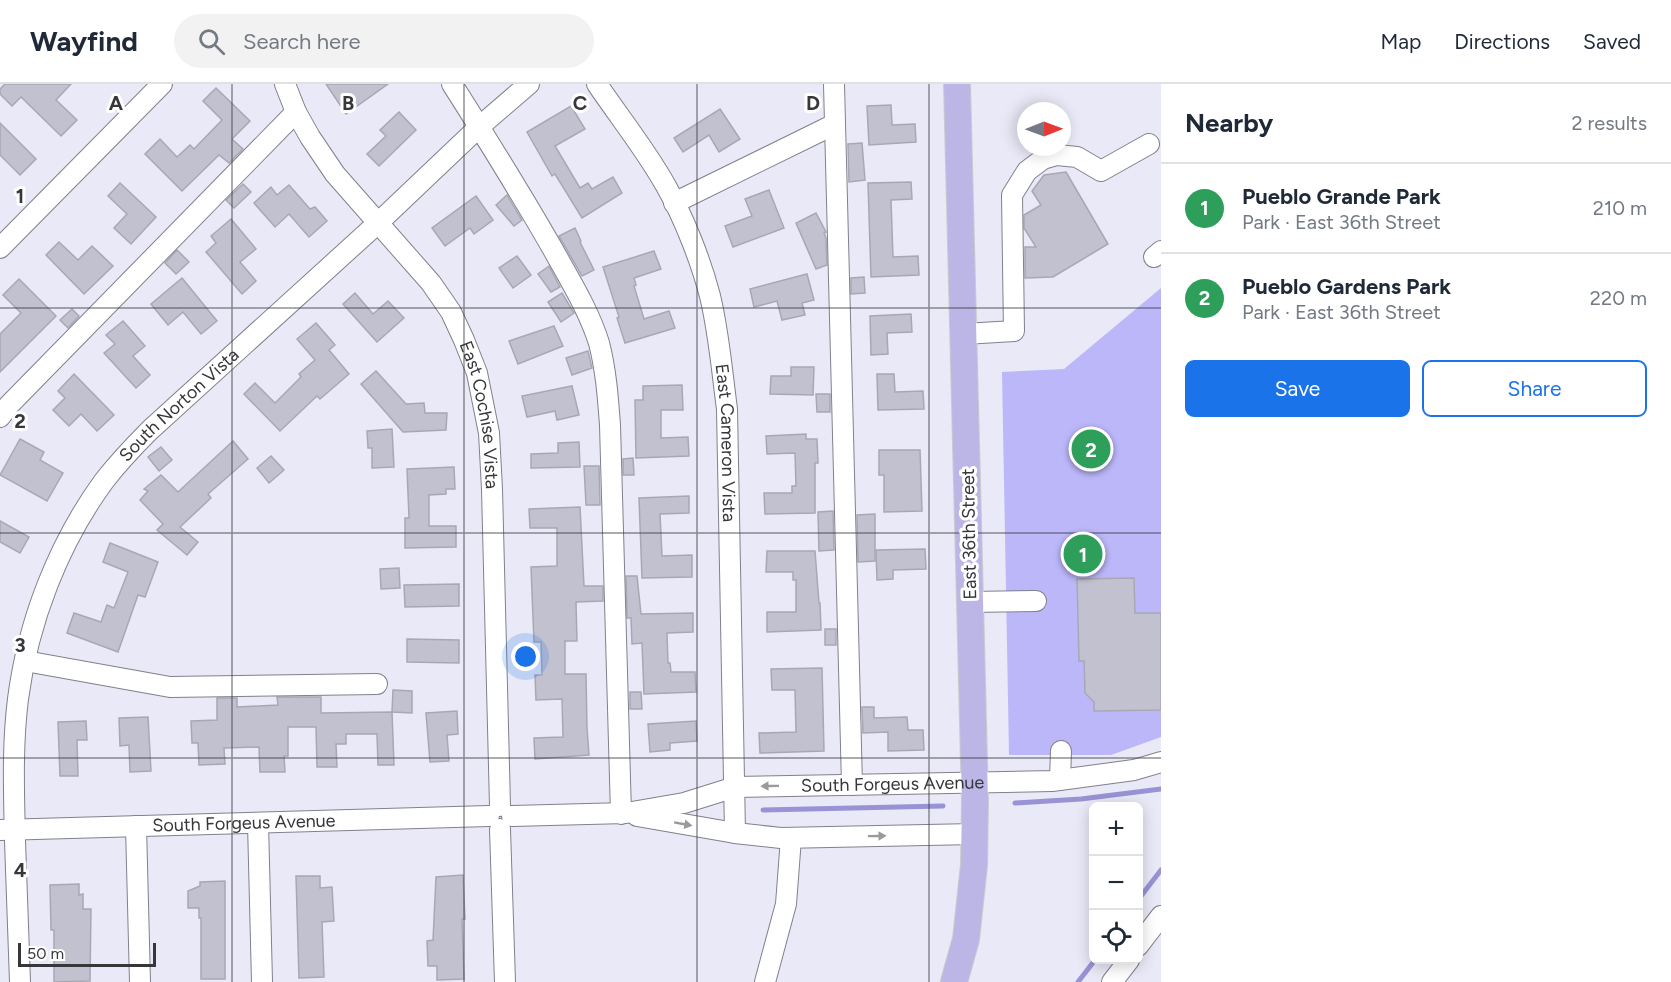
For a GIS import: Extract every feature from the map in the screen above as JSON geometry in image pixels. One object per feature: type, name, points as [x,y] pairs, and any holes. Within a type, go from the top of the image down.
[{"type":"main road","name":"East 36th Street","points":[[954,982],[966,939],[975,834],[957,84]]},
{"type":"street","points":[[0,248],[162,84]]},
{"type":"street","name":"East Cochise Vista","points":[[285,84],[296,112],[335,174],[431,283],[451,312],[465,340],[477,373],[489,433],[492,489],[505,982]]},
{"type":"street","points":[[452,84],[545,235],[587,310],[599,345],[607,385],[610,425],[623,814]]},
{"type":"street","name":"South Norton Vista","points":[[20,982],[7,830],[18,700],[25,661],[44,594],[75,527],[112,472],[150,430],[379,222],[479,127],[529,84]]},
{"type":"street","name":"East Cameron Vista","points":[[597,84],[666,187],[689,234],[710,296],[727,409],[735,833]]},
{"type":"street","points":[[834,84],[852,785]]},
{"type":"street","points":[[0,417],[9,405],[296,112]]},
{"type":"street","points":[[674,203],[835,124]]},
{"type":"street","points":[[964,334],[1014,331],[1012,195],[1027,171],[1043,159],[1057,154],[1077,157],[1101,171],[1149,144]]},
{"type":"street","points":[[970,602],[1036,601]]},
{"type":"street","points":[[25,661],[170,687],[377,684]]},
{"type":"street","points":[[1060,780],[1061,751]]},
{"type":"street","name":"South Forgeus Avenue","points":[[7,830],[623,814],[684,803],[735,787],[1060,780],[1134,770],[1161,762]]},
{"type":"street","name":"South Forgeus Avenue","points":[[623,814],[735,833],[791,838],[975,834]]},
{"type":"street","points":[[258,823],[262,982]]},
{"type":"street","points":[[136,826],[140,982]]},
{"type":"street","points":[[765,982],[786,904],[791,838]]},
{"type":"street","points":[[1143,939],[1161,916]]},
{"type":"street","points":[[1112,982],[1126,964]]},
{"type":"shaded area","points":[[1161,288],[1161,737],[1111,755],[1009,755],[1002,372],[1064,369]]},
{"type":"building","points":[[5,84],[71,84],[56,100],[77,120],[61,136],[21,97],[12,106],[0,94],[0,89]]},
{"type":"building","points":[[326,84],[388,84],[346,114]]},
{"type":"building","points":[[216,88],[250,121],[232,139],[243,149],[229,163],[219,155],[182,191],[145,154],[160,139],[177,157],[190,145],[194,149],[222,120],[203,101]]},
{"type":"building","points":[[891,105],[892,125],[915,124],[916,142],[869,145],[867,106]]},
{"type":"building","points":[[571,106],[585,129],[555,146],[580,188],[588,183],[592,189],[613,177],[622,193],[582,218],[555,174],[552,176],[527,132]]},
{"type":"building","points":[[720,109],[740,139],[719,152],[709,135],[683,152],[674,138]]},
{"type":"building","points":[[399,112],[416,130],[379,166],[367,154],[386,136],[380,130]]},
{"type":"building","points":[[0,123],[36,159],[20,175],[0,155]]},
{"type":"building","points":[[862,143],[865,180],[849,182],[848,144]]},
{"type":"building","points":[[1066,172],[1108,244],[1053,277],[1025,278],[1025,247],[1036,247],[1024,228],[1024,215],[1041,205],[1032,191],[1044,175]]},
{"type":"building","points":[[911,182],[912,199],[891,200],[893,257],[918,256],[919,275],[871,277],[868,183]]},
{"type":"building","points":[[120,183],[156,217],[131,244],[114,228],[127,214],[108,196]]},
{"type":"building","points":[[243,184],[251,192],[234,208],[226,200]]},
{"type":"building","points":[[289,185],[310,209],[315,207],[327,221],[309,237],[289,214],[275,227],[254,203],[271,187],[277,195]]},
{"type":"building","points":[[769,190],[784,228],[733,247],[725,226],[752,216],[745,199]]},
{"type":"building","points":[[507,195],[522,220],[514,226],[496,205]]},
{"type":"building","points":[[476,196],[493,220],[474,234],[470,228],[445,246],[432,228]]},
{"type":"building","points":[[816,213],[826,232],[824,233],[827,265],[816,269],[796,223]]},
{"type":"building","points":[[231,219],[256,249],[240,262],[256,281],[242,294],[206,252],[216,243],[211,236]]},
{"type":"building","points":[[575,228],[594,270],[582,276],[559,236]]},
{"type":"building","points":[[59,242],[78,260],[92,246],[113,266],[84,294],[46,255]]},
{"type":"building","points":[[177,250],[189,262],[176,274],[165,263]]},
{"type":"building","points":[[654,251],[661,269],[634,278],[636,285],[634,286],[644,319],[669,311],[675,328],[625,343],[603,267]]},
{"type":"building","points":[[517,256],[531,275],[513,288],[499,268]]},
{"type":"building","points":[[549,266],[560,287],[551,292],[538,274]]},
{"type":"building","points":[[807,274],[814,300],[802,303],[805,315],[782,320],[777,301],[754,307],[750,289]]},
{"type":"building","points":[[864,277],[865,293],[851,294],[851,278]]},
{"type":"building","points":[[182,278],[217,321],[201,334],[183,312],[168,325],[151,304]]},
{"type":"building","points":[[19,279],[56,316],[0,372],[0,334],[21,313],[3,295]]},
{"type":"building","points":[[355,293],[373,314],[388,301],[404,318],[377,342],[343,304]]},
{"type":"building","points":[[562,293],[574,313],[561,322],[548,302]]},
{"type":"building","points":[[72,309],[79,316],[68,328],[60,320]]},
{"type":"building","points":[[911,314],[912,332],[887,333],[888,354],[871,355],[870,316]]},
{"type":"building","points":[[123,321],[145,346],[133,356],[150,375],[136,388],[104,353],[115,344],[106,335]]},
{"type":"building","points":[[316,323],[335,345],[329,350],[349,374],[320,399],[317,396],[280,431],[244,394],[255,383],[275,403],[301,377],[299,374],[315,360],[297,339]]},
{"type":"building","points":[[554,326],[563,346],[518,364],[509,341]]},
{"type":"building","points":[[588,351],[592,368],[572,375],[566,358]]},
{"type":"building","points":[[791,367],[814,367],[813,395],[770,394],[771,376],[791,376]]},
{"type":"building","points":[[376,371],[406,404],[424,403],[425,413],[447,413],[446,430],[403,432],[361,384]]},
{"type":"building","points":[[74,374],[114,415],[97,431],[81,414],[69,426],[53,410],[65,398],[58,391]]},
{"type":"building","points":[[877,374],[894,374],[895,392],[923,391],[924,409],[878,410]]},
{"type":"building","points":[[682,385],[683,410],[661,410],[661,438],[688,437],[689,456],[636,458],[635,400],[643,400],[643,386]]},
{"type":"building","points":[[572,386],[579,415],[557,420],[555,411],[527,417],[522,396]]},
{"type":"building","points":[[816,394],[830,394],[830,412],[817,412]]},
{"type":"building","points":[[392,429],[394,467],[372,468],[372,448],[368,448],[367,431]]},
{"type":"building","points":[[806,434],[806,439],[817,439],[815,513],[765,514],[764,493],[792,493],[792,486],[796,486],[795,453],[767,454],[766,436]]},
{"type":"building","points":[[20,439],[44,452],[40,460],[63,473],[47,501],[0,475]]},
{"type":"building","points":[[233,441],[248,459],[208,494],[211,498],[180,527],[198,542],[187,555],[157,530],[163,524],[140,500],[148,491],[144,489],[161,475],[178,492]]},
{"type":"building","points":[[579,442],[580,467],[531,468],[531,454],[558,453],[558,443]]},
{"type":"building","points":[[161,447],[172,460],[159,471],[148,457]]},
{"type":"building","points":[[879,450],[920,450],[922,511],[884,512],[884,475],[879,475]]},
{"type":"building","points":[[271,456],[284,470],[269,483],[257,468]]},
{"type":"building","points":[[633,458],[634,475],[623,475],[623,459]]},
{"type":"building","points":[[584,466],[599,466],[600,505],[586,505]]},
{"type":"building","points":[[454,467],[455,489],[446,489],[446,494],[429,495],[429,526],[456,526],[456,547],[405,548],[405,518],[409,518],[407,469]]},
{"type":"building","points":[[689,496],[689,513],[660,514],[662,556],[692,555],[692,577],[642,578],[639,498]]},
{"type":"building","points":[[580,507],[584,586],[603,586],[603,601],[576,602],[577,641],[565,641],[565,674],[586,674],[589,755],[535,759],[534,738],[563,737],[562,699],[536,700],[535,675],[542,675],[541,642],[534,642],[531,567],[557,566],[557,528],[530,528],[529,509]]},
{"type":"building","points":[[833,511],[834,550],[819,551],[818,512]]},
{"type":"building","points":[[875,514],[875,561],[858,562],[857,515]]},
{"type":"building","points":[[0,521],[29,537],[20,553],[0,542]]},
{"type":"building","points":[[110,543],[158,562],[145,597],[138,595],[118,652],[67,633],[74,613],[101,622],[107,605],[114,608],[128,572],[103,562]]},
{"type":"building","points":[[925,549],[926,569],[893,570],[893,579],[877,580],[876,550]]},
{"type":"building","points":[[767,551],[815,551],[821,630],[767,632],[767,612],[796,612],[796,580],[793,580],[793,572],[766,572]]},
{"type":"building","points":[[399,568],[400,588],[381,589],[380,569]]},
{"type":"building","points":[[626,576],[637,576],[641,614],[693,613],[693,632],[667,633],[668,663],[670,663],[671,672],[695,672],[696,692],[644,694],[642,643],[632,644],[631,618],[627,618]]},
{"type":"building","points":[[1134,578],[1135,613],[1161,613],[1161,710],[1094,711],[1094,702],[1085,693],[1084,661],[1079,661],[1077,579]]},
{"type":"building","points":[[459,584],[459,606],[405,607],[404,585]]},
{"type":"building","points":[[825,629],[836,629],[836,645],[825,645]]},
{"type":"building","points":[[407,639],[459,640],[459,663],[407,662]]},
{"type":"building","points":[[822,668],[824,751],[760,753],[759,733],[796,732],[795,690],[772,690],[771,669]]},
{"type":"building","points":[[393,690],[412,691],[412,713],[392,712]]},
{"type":"building","points":[[630,692],[641,692],[642,709],[630,709]]},
{"type":"building","points":[[277,697],[321,697],[321,713],[392,712],[394,765],[378,765],[377,734],[346,734],[346,744],[336,744],[337,767],[317,767],[316,727],[288,727],[288,756],[284,756],[285,772],[260,772],[259,747],[224,748],[225,764],[199,765],[198,743],[192,743],[191,721],[217,720],[217,698],[237,698],[237,707],[278,705]]},
{"type":"building","points":[[862,707],[874,707],[874,718],[907,717],[908,730],[923,730],[924,750],[888,751],[888,732],[863,733]]},
{"type":"building","points":[[457,711],[458,734],[447,735],[449,761],[430,762],[426,713]]},
{"type":"building","points":[[148,717],[151,771],[130,772],[129,745],[120,746],[119,718]]},
{"type":"building","points":[[86,721],[87,740],[77,740],[78,776],[60,776],[58,722]]},
{"type":"building","points":[[696,721],[697,741],[670,743],[670,750],[650,752],[648,724]]},
{"type":"building","points":[[463,875],[464,979],[437,980],[437,966],[428,966],[427,941],[433,940],[436,877]]},
{"type":"building","points":[[296,876],[320,876],[320,888],[332,887],[334,921],[322,922],[324,977],[299,978]]},
{"type":"building","points":[[225,881],[225,979],[201,979],[201,918],[199,918],[199,908],[188,908],[188,891],[200,886],[200,882]]},
{"type":"building","points":[[79,884],[79,895],[83,894],[83,909],[91,909],[90,981],[54,982],[54,930],[51,930],[50,885]]},
{"type":"waterway","points":[[1015,803],[1081,799],[1161,789]]},
{"type":"waterway","points":[[763,810],[943,806]]},
{"type":"waterway","points":[[1143,893],[1161,870]]},
{"type":"waterway","points":[[1078,982],[1092,964]]},
{"type":"place","name":"Pueblo Gardens Park","points":[[1091,449]]},
{"type":"place","name":"Pueblo Grande Park","points":[[1083,554]]}]
